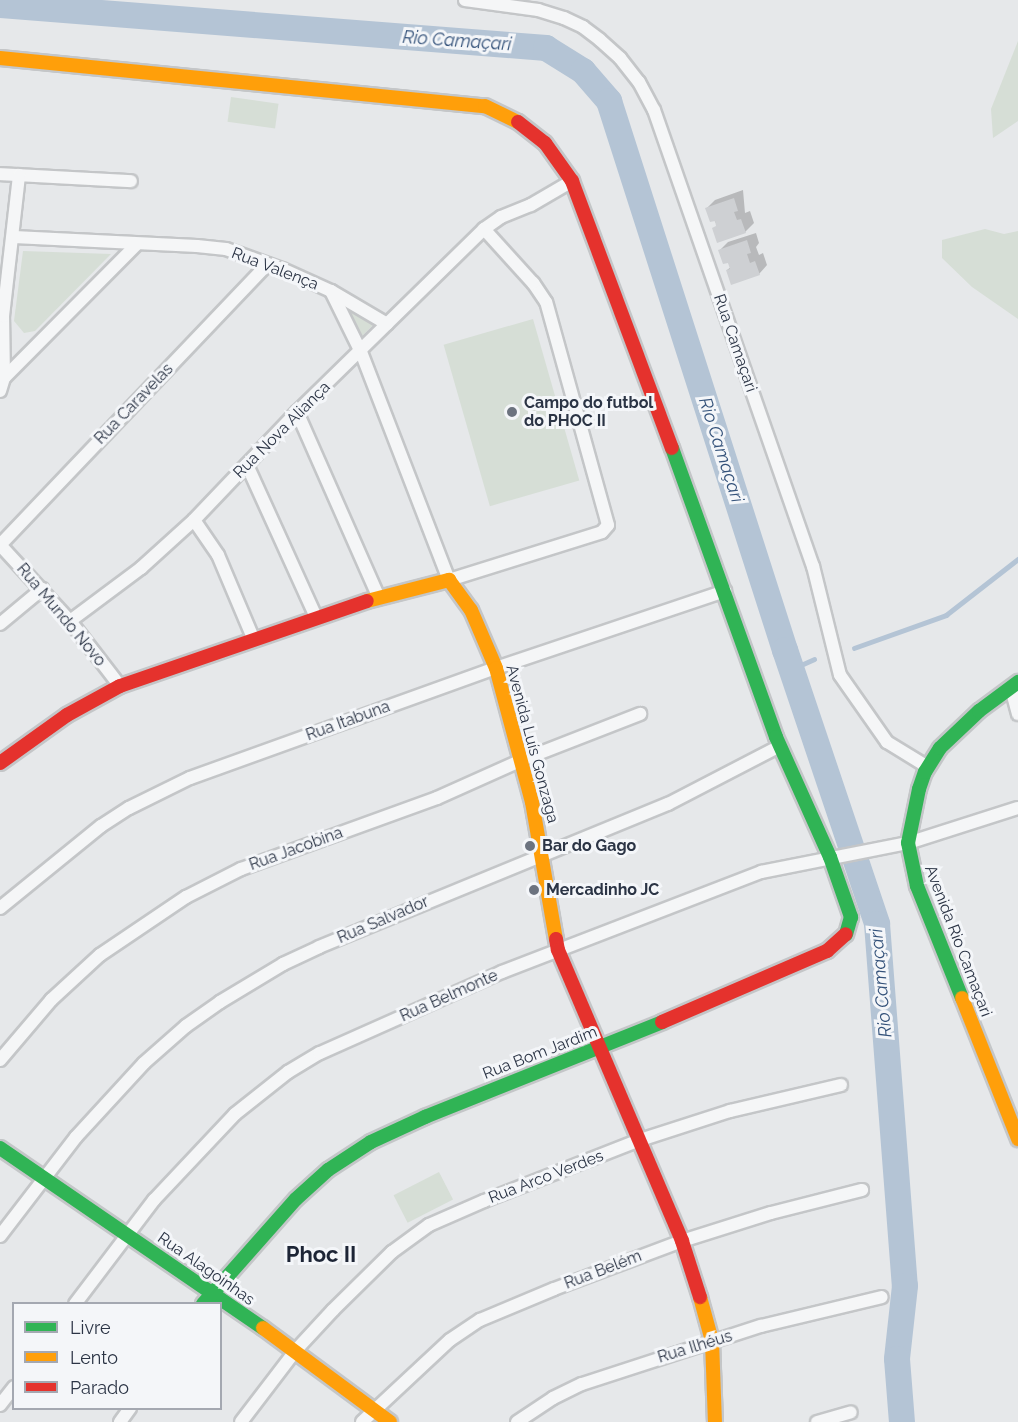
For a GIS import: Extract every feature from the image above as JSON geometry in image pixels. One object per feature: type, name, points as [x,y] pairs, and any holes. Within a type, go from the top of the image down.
[{"type":"street","name":"Rua Camaçari","points":[[465,0],[538,10],[583,27],[620,58],[639,82],[654,110],[813,566],[840,675],[887,742],[928,767]]},
{"type":"street","name":"Rua Bom Jardim","points":[[0,58],[485,106],[506,114],[532,131],[545,143],[572,181],[725,591],[780,746],[831,857],[851,917],[850,926],[838,943],[787,969],[598,1049],[425,1117],[350,1155],[328,1170],[296,1199],[207,1298]]},
{"type":"street","points":[[0,174],[131,181]]},
{"type":"street","points":[[0,391],[4,378],[2,316],[14,237],[19,175]]},
{"type":"street","name":"Rua Nova Aliança","points":[[70,621],[141,568],[194,520],[297,412],[361,352],[484,229],[501,217],[531,205],[572,181]]},
{"type":"street","points":[[0,763],[75,710],[120,686],[316,617],[449,580],[602,532],[608,525],[546,302],[533,283],[484,229]]},
{"type":"street","name":"Rua Valença","points":[[14,237],[226,249],[331,291],[361,352],[449,580]]},
{"type":"street","points":[[4,378],[137,244]]},
{"type":"street","name":"Rua Caravelas","points":[[0,545],[268,264]]},
{"type":"street","points":[[331,291],[387,324]]},
{"type":"street","points":[[297,412],[379,598]]},
{"type":"street","points":[[247,465],[316,617]]},
{"type":"street","points":[[194,520],[218,555],[253,638]]},
{"type":"street","name":"Rua Mundo Novo","points":[[0,545],[42,588],[120,686]]},
{"type":"street","name":"Avenida Luís Gonzaga","points":[[449,580],[471,610],[496,668],[522,760],[558,950],[598,1049],[682,1241],[712,1341],[715,1422]]},
{"type":"street","points":[[0,624],[42,588]]},
{"type":"street","name":"Rua Itabuna","points":[[0,908],[101,826],[158,793],[224,765],[496,668],[725,591]]},
{"type":"street","name":"Avenida Rio Camaçari","points":[[1014,685],[954,733],[928,767],[919,789],[908,843],[917,886],[1018,1139]]},
{"type":"street","points":[[1014,685],[1018,714]]},
{"type":"street","name":"Rua Jacobina","points":[[0,1060],[51,1000],[100,955],[186,897],[241,869],[437,798],[522,760],[640,714]]},
{"type":"street","name":"Rua Salvador","points":[[0,1236],[76,1137],[153,1055],[220,1002],[319,947],[691,793],[780,746]]},
{"type":"street","points":[[831,857],[908,843],[1018,808]]},
{"type":"street","name":"Rua Belmonte","points":[[76,1302],[126,1234],[176,1175],[235,1114],[288,1072],[320,1053],[558,950],[761,872],[831,857]]},
{"type":"street","name":"Rua Arco Verdes","points":[[241,1422],[296,1350],[392,1252],[413,1234],[484,1200],[638,1142],[730,1111],[841,1085]]},
{"type":"street","name":"Rua Alagoinhas","points":[[0,1148],[126,1234],[207,1298]]},
{"type":"street","name":"Rua Belém","points":[[362,1422],[450,1340],[480,1320],[554,1289],[682,1241],[771,1213],[861,1190]]},
{"type":"street","name":"Rua Ilhéus","points":[[517,1422],[553,1398],[582,1384],[712,1341],[798,1316],[882,1297]]},
{"type":"street","name":"Rua Alagoinhas","points":[[222,1307],[296,1350],[390,1422]]},
{"type":"street","points":[[0,1405],[12,1390]]},
{"type":"street","points":[[817,1422],[851,1412]]},
{"type":"shaded area","points":[[1018,41],[1018,121],[993,138],[991,109]]},
{"type":"shaded area","points":[[231,97],[279,104],[275,128],[228,122]]},
{"type":"shaded area","points":[[985,229],[1004,234],[1018,231],[1018,319],[972,287],[942,258],[942,240]]},
{"type":"shaded area","points":[[23,251],[111,254],[35,331],[24,333],[14,321]]},
{"type":"shaded area","points":[[343,303],[375,323],[359,339]]},
{"type":"shaded area","name":"Campo do futbol do PHOC II","points":[[533,319],[579,480],[490,506],[444,345]]},
{"type":"shaded area","points":[[439,1172],[453,1200],[408,1223],[394,1195]]},
{"type":"building","points":[[734,198],[738,211],[734,212],[737,220],[741,219],[746,233],[717,243],[712,228],[716,226],[715,221],[710,222],[705,208]]},
{"type":"building","points":[[747,240],[751,253],[747,254],[750,263],[755,261],[760,275],[731,285],[726,270],[730,269],[728,263],[723,264],[718,250]]},
{"type":"waterway","name":"Rio Camaçari","points":[[0,5],[546,48],[583,71],[609,101],[785,650],[877,924],[905,1286],[897,1359],[902,1422]]},
{"type":"waterway","points":[[854,648],[946,615],[1018,559]]},
{"type":"waterway","points":[[792,669],[814,659]]},
{"type":"traffic: fast","points":[[672,448],[776,737],[830,857],[851,917],[846,934]]},
{"type":"traffic: fast","points":[[962,998],[917,886],[908,843],[919,789],[925,772],[940,748],[979,711],[1018,682]]},
{"type":"traffic: fast","points":[[205,1302],[296,1199],[328,1170],[371,1142],[425,1117],[662,1022]]},
{"type":"traffic: fast","points":[[0,1148],[263,1328]]},
{"type":"traffic: slow","points":[[0,58],[485,106],[518,122]]},
{"type":"traffic: slow","points":[[367,601],[449,580],[471,610],[496,668],[532,802],[556,939]]},
{"type":"traffic: slow","points":[[962,998],[1018,1139]]},
{"type":"traffic: slow","points":[[700,1297],[712,1341],[715,1422]]},
{"type":"traffic: slow","points":[[263,1328],[390,1422]]},
{"type":"traffic: jam","points":[[518,122],[545,143],[572,181],[672,448]]},
{"type":"traffic: jam","points":[[0,763],[67,715],[120,686],[367,601]]},
{"type":"traffic: jam","points":[[662,1022],[827,951],[846,934]]},
{"type":"traffic: jam","points":[[556,939],[558,950],[682,1241],[700,1297]]},
{"type":"place","name":"Campo do futbol do PHOC II","points":[[512,412]]},
{"type":"place","name":"Bar do Gago","points":[[530,846]]},
{"type":"place","name":"Mercadinho JC","points":[[534,890]]},
{"type":"district","name":"Phoc II","points":[[321,1255]]}]
